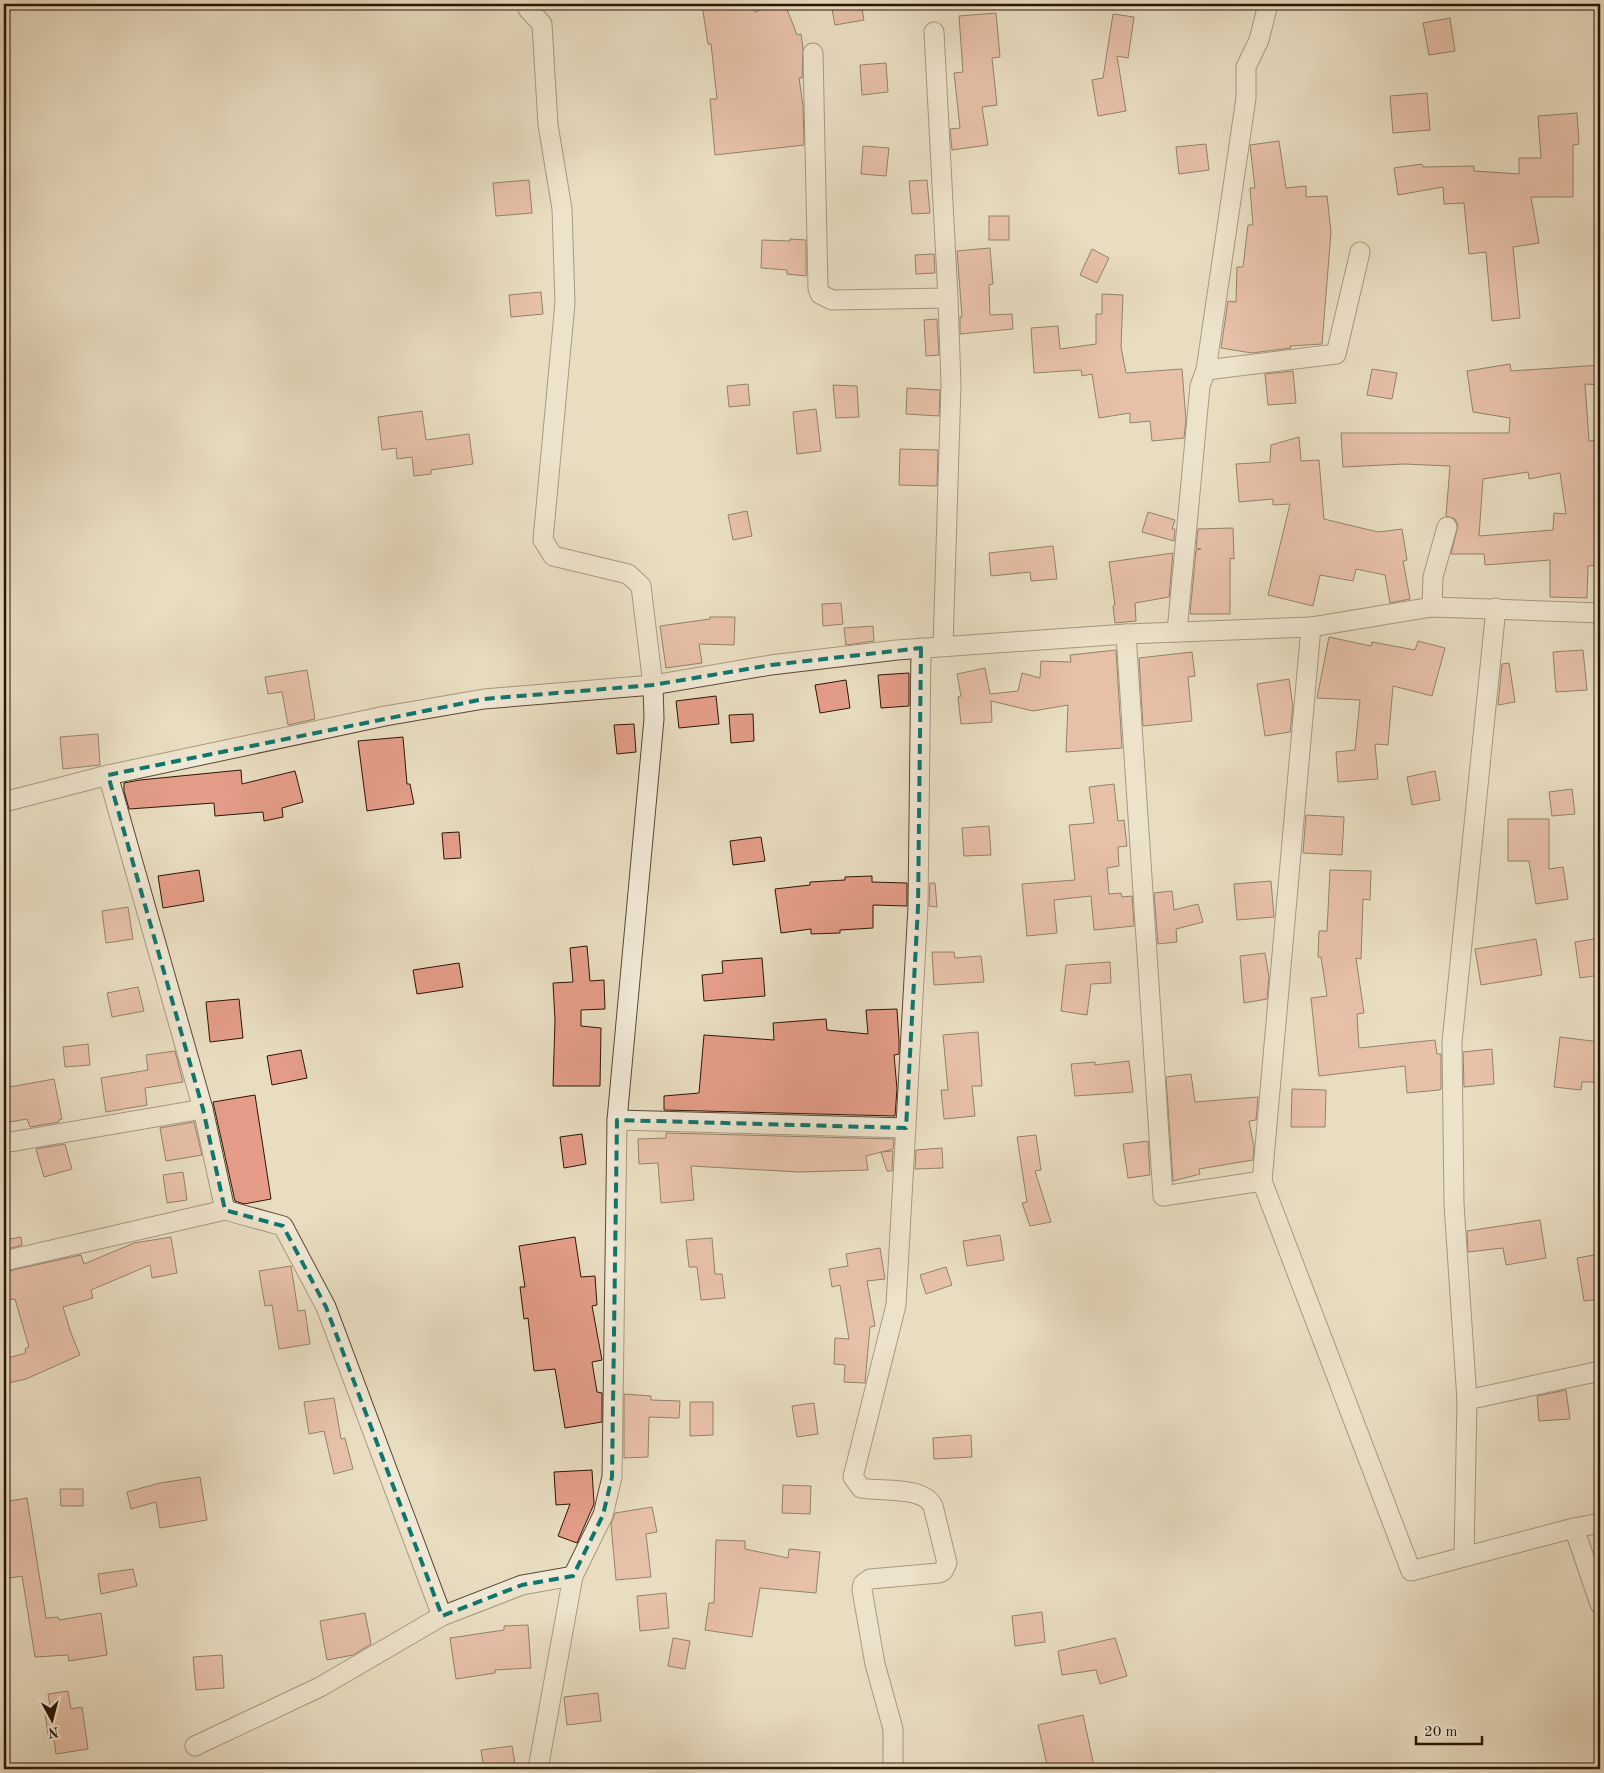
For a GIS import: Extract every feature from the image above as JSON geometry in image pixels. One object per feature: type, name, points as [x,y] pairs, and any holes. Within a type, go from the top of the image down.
[{"type":"street","points":[[527,4],[528,9],[542,24],[548,125],[562,209],[565,303],[543,540],[553,556],[628,574],[641,586],[653,685],[654,719],[616,1120],[612,1477],[603,1515],[573,1576],[538,1769]]},
{"type":"street","points":[[1177,632],[1200,386],[1206,370],[1246,98],[1246,67],[1259,40],[1268,4]]},
{"type":"street","points":[[934,32],[951,385],[943,646]]},
{"type":"street","points":[[813,53],[818,288],[820,294],[832,300],[948,298]]},
{"type":"street","points":[[1206,370],[1336,354],[1360,252]]},
{"type":"street","points":[[1432,607],[1433,577],[1447,527]]},
{"type":"street","points":[[4,802],[108,775],[385,716],[484,699],[653,685],[771,665],[943,646],[1126,634],[1311,627],[1432,607],[1600,613]]},
{"type":"street","points":[[1464,1556],[1467,1400],[1454,1204],[1452,1042],[1496,608]]},
{"type":"street","points":[[1311,627],[1262,1181],[1411,1571],[1574,1528],[1600,1523]]},
{"type":"street","points":[[1126,634],[1163,1196],[1262,1181]]},
{"type":"street","points":[[893,1769],[893,1729],[875,1664],[862,1590],[863,1584],[870,1580],[940,1573],[946,1563],[930,1499],[917,1493],[861,1488],[853,1477],[896,1305],[918,907],[921,648]]},
{"type":"street","points":[[108,775],[204,1109],[225,1210]]},
{"type":"street","points":[[10,1142],[204,1109]]},
{"type":"street","points":[[616,1120],[906,1128]]},
{"type":"street","points":[[4,1261],[225,1210],[283,1226],[326,1308],[442,1616]]},
{"type":"street","points":[[1467,1400],[1600,1372]]},
{"type":"street","points":[[1574,1528],[1600,1604]]},
{"type":"street","points":[[196,1746],[320,1687],[442,1616],[522,1585],[573,1576]]},
{"type":"highlighted area","points":[[921,648],[918,907],[906,1128],[617,1120],[612,1477],[603,1515],[573,1576],[522,1585],[442,1616],[326,1307],[283,1226],[225,1210],[203,1109],[108,775],[484,699],[653,685],[771,665]]},
{"type":"building","points":[[754,4],[755,12],[776,4],[785,4],[797,35],[801,34],[803,48],[802,78],[799,78],[803,106],[804,145],[715,155],[710,99],[717,99],[711,44],[708,44],[702,5]]},
{"type":"building","points":[[831,4],[861,4],[864,20],[835,25]]},
{"type":"building","points":[[996,13],[1000,57],[992,58],[997,105],[982,107],[988,145],[952,150],[950,129],[960,128],[954,73],[963,72],[959,16]]},
{"type":"building","points":[[1113,14],[1134,17],[1128,58],[1117,56],[1126,111],[1098,116],[1092,80],[1103,78]]},
{"type":"building","points":[[1450,18],[1455,51],[1429,55],[1423,23]]},
{"type":"building","points":[[886,63],[888,92],[862,95],[860,65]]},
{"type":"building","points":[[1427,93],[1430,130],[1393,133],[1390,96]]},
{"type":"building","points":[[1577,113],[1579,144],[1573,145],[1573,197],[1531,197],[1539,243],[1513,247],[1520,318],[1492,321],[1486,252],[1469,254],[1464,203],[1444,204],[1443,187],[1398,195],[1394,168],[1422,164],[1423,167],[1474,166],[1474,171],[1519,174],[1519,158],[1541,158],[1538,116]]},
{"type":"building","points":[[1279,141],[1286,188],[1306,186],[1306,197],[1327,196],[1331,232],[1322,344],[1290,346],[1291,348],[1252,353],[1221,348],[1228,301],[1236,302],[1237,267],[1243,267],[1248,225],[1253,225],[1250,188],[1255,188],[1250,145]]},
{"type":"building","points":[[1206,144],[1209,170],[1179,174],[1176,147]]},
{"type":"building","points":[[863,146],[889,148],[886,176],[861,174]]},
{"type":"building","points":[[529,180],[532,213],[496,216],[493,183]]},
{"type":"building","points":[[927,180],[930,213],[912,214],[909,181]]},
{"type":"building","points":[[989,216],[1009,216],[1009,240],[989,240]]},
{"type":"building","points":[[790,239],[806,240],[806,276],[787,274],[787,270],[761,268],[762,240],[790,241]]},
{"type":"building","points":[[990,248],[993,284],[989,285],[990,315],[1012,314],[1013,329],[960,334],[960,317],[962,317],[957,251]]},
{"type":"building","points":[[1092,249],[1109,258],[1097,283],[1080,275]]},
{"type":"building","points":[[934,254],[935,273],[916,274],[915,255]]},
{"type":"building","points":[[541,292],[543,314],[511,317],[509,295]]},
{"type":"building","points":[[1102,294],[1123,295],[1121,347],[1126,373],[1182,369],[1186,420],[1184,438],[1152,441],[1150,421],[1130,423],[1130,413],[1099,418],[1092,374],[1082,376],[1081,370],[1034,373],[1031,328],[1058,326],[1060,349],[1096,344],[1096,314],[1102,314]]},
{"type":"building","points":[[937,319],[939,355],[926,356],[924,320]]},
{"type":"building","points":[[1510,364],[1511,371],[1600,365],[1600,385],[1585,384],[1589,441],[1600,440],[1600,565],[1588,566],[1587,598],[1550,597],[1550,560],[1485,565],[1484,554],[1451,554],[1458,525],[1455,519],[1446,516],[1450,466],[1404,464],[1343,467],[1341,433],[1509,433],[1510,418],[1473,412],[1467,371]],"holes":[[[1528,472],[1529,479],[1560,473],[1566,514],[1554,513],[1553,530],[1479,536],[1483,479]]]},
{"type":"building","points":[[1372,369],[1397,373],[1392,399],[1367,395]]},
{"type":"building","points":[[1293,371],[1296,403],[1268,405],[1265,374]]},
{"type":"building","points":[[748,384],[750,405],[729,407],[727,386]]},
{"type":"building","points":[[833,385],[857,386],[859,417],[836,418]]},
{"type":"building","points":[[907,388],[940,390],[939,416],[906,414]]},
{"type":"building","points":[[816,409],[821,451],[797,454],[793,412]]},
{"type":"building","points":[[422,411],[426,440],[469,434],[473,464],[431,470],[431,474],[414,476],[412,457],[397,459],[396,448],[382,450],[378,417]]},
{"type":"building","points":[[1299,437],[1301,461],[1319,460],[1324,519],[1378,532],[1402,529],[1407,560],[1403,561],[1410,599],[1390,603],[1385,575],[1356,569],[1353,581],[1320,575],[1313,606],[1268,595],[1290,504],[1273,505],[1273,499],[1239,502],[1236,464],[1270,462],[1271,445]]},
{"type":"building","points":[[900,449],[938,450],[937,486],[899,485]]},
{"type":"building","points":[[747,511],[752,536],[733,540],[728,515]]},
{"type":"building","points":[[1148,512],[1175,520],[1172,529],[1175,529],[1174,541],[1142,532]]},
{"type":"building","points":[[1233,528],[1234,559],[1230,558],[1230,614],[1190,614],[1196,550],[1201,549],[1196,548],[1198,529]]},
{"type":"building","points":[[1053,546],[1057,579],[1031,581],[1030,572],[991,576],[989,553]]},
{"type":"building","points":[[1173,553],[1169,597],[1135,603],[1136,621],[1115,623],[1113,606],[1115,605],[1109,562]]},
{"type":"building","points":[[841,603],[843,624],[823,626],[822,604]]},
{"type":"building","points":[[710,617],[735,617],[734,645],[699,644],[702,663],[666,668],[660,626],[710,619]]},
{"type":"building","points":[[873,626],[874,641],[846,645],[844,628]]},
{"type":"building","points":[[1329,637],[1371,646],[1372,642],[1415,650],[1418,641],[1445,648],[1432,696],[1393,686],[1388,745],[1375,744],[1378,779],[1338,782],[1336,752],[1355,750],[1360,700],[1317,698]]},
{"type":"building","points":[[1116,650],[1122,748],[1066,752],[1068,705],[1033,711],[991,701],[992,722],[961,724],[958,697],[961,696],[957,674],[985,668],[990,694],[1018,691],[1022,673],[1040,678],[1041,661],[1071,662],[1070,655]]},
{"type":"building","points":[[1583,650],[1587,690],[1556,692],[1553,652]]},
{"type":"building","points":[[1192,652],[1195,676],[1188,677],[1192,721],[1143,726],[1139,658]]},
{"type":"building","points":[[1509,663],[1515,702],[1498,705],[1502,664]]},
{"type":"building","points":[[307,670],[315,719],[288,725],[282,692],[268,694],[265,677]]},
{"type":"building","points":[[909,673],[909,706],[881,708],[878,675]]},
{"type":"building","points":[[1289,679],[1293,707],[1290,732],[1265,736],[1257,684]]},
{"type":"building","points":[[846,680],[850,708],[820,713],[815,685]]},
{"type":"building","points":[[716,696],[719,724],[679,728],[676,701]]},
{"type":"building","points":[[753,714],[754,741],[731,743],[729,715]]},
{"type":"building","points":[[634,724],[636,752],[617,754],[614,725]]},
{"type":"building","points":[[98,734],[100,765],[63,769],[60,737]]},
{"type":"building","points":[[403,737],[407,784],[410,784],[414,804],[367,811],[358,741]]},
{"type":"building","points":[[241,770],[242,784],[295,771],[303,802],[282,808],[283,817],[264,821],[263,812],[215,816],[214,803],[129,809],[124,791],[124,783],[140,780]]},
{"type":"building","points":[[1435,771],[1440,800],[1412,805],[1407,777]]},
{"type":"building","points":[[1114,784],[1118,821],[1124,820],[1127,846],[1118,847],[1119,866],[1107,868],[1109,894],[1121,893],[1122,897],[1132,896],[1134,926],[1094,930],[1091,896],[1054,900],[1057,933],[1027,936],[1022,884],[1075,880],[1069,825],[1094,823],[1089,787]]},
{"type":"building","points":[[1572,789],[1575,814],[1552,816],[1549,792]]},
{"type":"building","points":[[1306,815],[1344,817],[1342,855],[1303,853]]},
{"type":"building","points":[[1508,819],[1549,819],[1549,869],[1563,867],[1568,899],[1536,904],[1529,861],[1508,861]]},
{"type":"building","points":[[989,826],[991,855],[964,856],[962,828]]},
{"type":"building","points":[[459,832],[461,858],[444,859],[442,833]]},
{"type":"building","points":[[761,837],[765,861],[733,865],[730,841]]},
{"type":"building","points":[[199,870],[204,901],[163,908],[158,876]]},
{"type":"building","points":[[1330,870],[1371,871],[1370,900],[1363,899],[1361,959],[1356,958],[1364,1013],[1357,1014],[1359,1048],[1435,1040],[1437,1054],[1441,1054],[1441,1089],[1407,1093],[1405,1066],[1319,1076],[1311,998],[1327,996],[1321,957],[1318,957],[1319,931],[1327,931]]},
{"type":"building","points":[[872,876],[872,882],[907,883],[907,906],[873,905],[873,928],[840,930],[840,933],[811,934],[811,929],[781,933],[775,889],[810,885],[810,882],[845,880],[845,877]]},
{"type":"building","points":[[1271,881],[1274,917],[1237,920],[1234,884]]},
{"type":"building","points":[[930,883],[935,883],[937,907],[929,906]]},
{"type":"building","points":[[1172,891],[1174,910],[1198,904],[1203,922],[1176,929],[1177,942],[1158,944],[1154,893]]},
{"type":"building","points":[[128,907],[133,939],[106,943],[102,911]]},
{"type":"building","points":[[1600,938],[1600,975],[1580,978],[1575,942]]},
{"type":"building","points":[[1536,939],[1542,975],[1481,985],[1475,949]]},
{"type":"building","points":[[587,946],[590,981],[604,980],[605,1009],[581,1010],[581,1026],[601,1028],[600,1086],[553,1086],[555,1020],[553,983],[573,982],[570,948]]},
{"type":"building","points":[[932,952],[954,952],[955,958],[981,956],[984,982],[934,985]]},
{"type":"building","points":[[1265,953],[1269,977],[1267,999],[1244,1003],[1240,956]]},
{"type":"building","points":[[762,958],[765,996],[704,1001],[702,975],[723,973],[722,961]]},
{"type":"building","points":[[1110,962],[1111,983],[1091,984],[1087,1015],[1061,1011],[1066,965]]},
{"type":"building","points":[[459,963],[463,987],[417,994],[413,970]]},
{"type":"building","points":[[138,987],[144,1011],[112,1017],[107,993]]},
{"type":"building","points":[[239,999],[243,1038],[210,1042],[206,1002]]},
{"type":"building","points":[[897,1009],[899,1054],[894,1055],[897,1089],[895,1116],[664,1110],[664,1096],[699,1093],[704,1035],[774,1040],[773,1023],[826,1019],[827,1030],[868,1034],[866,1010]]},
{"type":"building","points":[[978,1032],[982,1086],[972,1086],[975,1116],[944,1119],[941,1090],[948,1090],[943,1035]]},
{"type":"building","points":[[1560,1037],[1600,1042],[1600,1082],[1582,1082],[1581,1090],[1554,1087]]},
{"type":"building","points":[[88,1044],[90,1065],[65,1067],[63,1047]]},
{"type":"building","points":[[1492,1049],[1494,1084],[1464,1087],[1463,1052]]},
{"type":"building","points":[[301,1050],[307,1078],[272,1085],[267,1056]]},
{"type":"building","points":[[175,1051],[183,1082],[145,1088],[147,1105],[106,1112],[101,1078],[148,1070],[146,1055]]},
{"type":"building","points":[[1129,1061],[1133,1092],[1075,1096],[1071,1064],[1095,1062],[1095,1065]]},
{"type":"building","points":[[1191,1074],[1195,1102],[1258,1097],[1256,1120],[1249,1121],[1254,1147],[1253,1160],[1199,1169],[1200,1174],[1173,1181],[1166,1077]]},
{"type":"building","points":[[54,1079],[62,1119],[59,1122],[30,1127],[27,1119],[4,1123],[4,1088]]},
{"type":"building","points":[[1292,1089],[1326,1090],[1325,1127],[1291,1127]]},
{"type":"building","points":[[255,1095],[271,1199],[244,1204],[235,1201],[213,1102]]},
{"type":"building","points":[[194,1122],[202,1155],[166,1161],[160,1128]]},
{"type":"building","points":[[666,1133],[894,1139],[893,1149],[866,1156],[868,1170],[799,1172],[691,1166],[694,1200],[661,1203],[658,1163],[639,1164],[638,1139],[666,1138]]},
{"type":"building","points":[[582,1134],[586,1164],[564,1168],[560,1137]]},
{"type":"building","points":[[1036,1135],[1041,1170],[1035,1171],[1051,1222],[1030,1226],[1022,1203],[1027,1202],[1017,1137]]},
{"type":"building","points":[[1148,1141],[1150,1175],[1128,1178],[1123,1144]]},
{"type":"building","points":[[65,1144],[72,1169],[44,1177],[36,1149]]},
{"type":"building","points":[[942,1148],[943,1168],[915,1169],[916,1150]]},
{"type":"building","points":[[893,1151],[892,1171],[887,1171],[881,1152]]},
{"type":"building","points":[[183,1172],[187,1200],[167,1203],[163,1175]]},
{"type":"building","points":[[1540,1220],[1546,1258],[1506,1265],[1503,1248],[1468,1252],[1467,1231]]},
{"type":"building","points":[[1000,1235],[1004,1260],[967,1266],[963,1241]]},
{"type":"building","points":[[21,1237],[22,1245],[4,1250],[4,1240]]},
{"type":"building","points":[[171,1237],[177,1273],[152,1278],[150,1265],[91,1290],[93,1298],[63,1307],[80,1355],[26,1379],[4,1384],[4,1359],[26,1353],[25,1349],[29,1347],[15,1299],[8,1300],[4,1272],[81,1255],[84,1264],[134,1243]]},
{"type":"building","points":[[575,1237],[581,1277],[595,1276],[597,1305],[592,1306],[602,1360],[592,1362],[597,1392],[602,1393],[602,1422],[565,1428],[555,1369],[534,1371],[528,1318],[524,1319],[520,1287],[525,1287],[519,1246]]},
{"type":"building","points":[[712,1238],[715,1274],[722,1274],[725,1298],[701,1300],[697,1267],[689,1267],[686,1240]]},
{"type":"building","points":[[880,1248],[885,1279],[867,1281],[875,1326],[870,1327],[865,1383],[844,1382],[845,1365],[834,1364],[835,1338],[849,1339],[840,1285],[832,1287],[829,1269],[848,1266],[846,1254]]},
{"type":"building","points":[[1600,1254],[1600,1299],[1584,1301],[1577,1258]]},
{"type":"building","points":[[291,1266],[298,1311],[305,1310],[310,1344],[279,1349],[272,1305],[265,1306],[259,1271]]},
{"type":"building","points":[[946,1267],[952,1285],[926,1294],[920,1275]]},
{"type":"building","points":[[1566,1390],[1570,1419],[1539,1421],[1537,1396]]},
{"type":"building","points":[[624,1394],[651,1396],[651,1400],[680,1401],[679,1418],[649,1417],[648,1457],[624,1458]]},
{"type":"building","points":[[334,1398],[341,1439],[345,1438],[353,1469],[334,1474],[324,1431],[309,1434],[304,1402]]},
{"type":"building","points":[[690,1402],[713,1402],[713,1435],[690,1436]]},
{"type":"building","points":[[814,1403],[818,1434],[797,1437],[792,1406]]},
{"type":"building","points":[[971,1435],[972,1457],[934,1459],[933,1438]]},
{"type":"building","points":[[592,1470],[594,1504],[577,1543],[558,1536],[570,1504],[556,1505],[554,1472]]},
{"type":"building","points":[[200,1477],[207,1520],[160,1528],[156,1502],[131,1509],[127,1492],[160,1483]]},
{"type":"building","points":[[783,1485],[811,1486],[810,1514],[782,1513]]},
{"type":"building","points":[[60,1489],[83,1489],[83,1506],[61,1506]]},
{"type":"building","points":[[27,1498],[46,1618],[58,1617],[59,1620],[101,1613],[107,1655],[69,1661],[68,1655],[35,1657],[22,1576],[4,1579],[4,1502]]},
{"type":"building","points":[[652,1507],[657,1532],[646,1534],[651,1577],[616,1580],[611,1524],[615,1513]]},
{"type":"building","points":[[716,1540],[745,1541],[745,1549],[788,1558],[789,1549],[820,1552],[816,1593],[760,1588],[752,1637],[705,1630],[709,1603],[714,1603]]},
{"type":"building","points":[[133,1569],[137,1586],[101,1594],[98,1574]]},
{"type":"building","points":[[666,1593],[669,1628],[640,1631],[637,1596]]},
{"type":"building","points":[[1042,1612],[1045,1642],[1015,1646],[1012,1616]]},
{"type":"building","points":[[365,1613],[371,1644],[353,1655],[327,1660],[320,1621]]},
{"type":"building","points":[[528,1625],[531,1668],[495,1670],[495,1673],[456,1679],[450,1638],[504,1630],[504,1626]]},
{"type":"building","points":[[673,1638],[690,1641],[685,1669],[668,1666]]},
{"type":"building","points":[[1115,1638],[1127,1676],[1100,1684],[1096,1670],[1062,1675],[1058,1651]]},
{"type":"building","points":[[222,1655],[224,1688],[196,1690],[193,1657]]},
{"type":"building","points":[[68,1691],[71,1709],[82,1707],[88,1749],[56,1754],[53,1733],[48,1734],[45,1713],[51,1712],[48,1694]]},
{"type":"building","points":[[598,1693],[601,1721],[567,1725],[564,1697]]},
{"type":"building","points":[[1083,1715],[1094,1766],[1078,1769],[1048,1769],[1038,1725]]},
{"type":"building","points":[[512,1746],[516,1769],[484,1769],[481,1750]]}]
